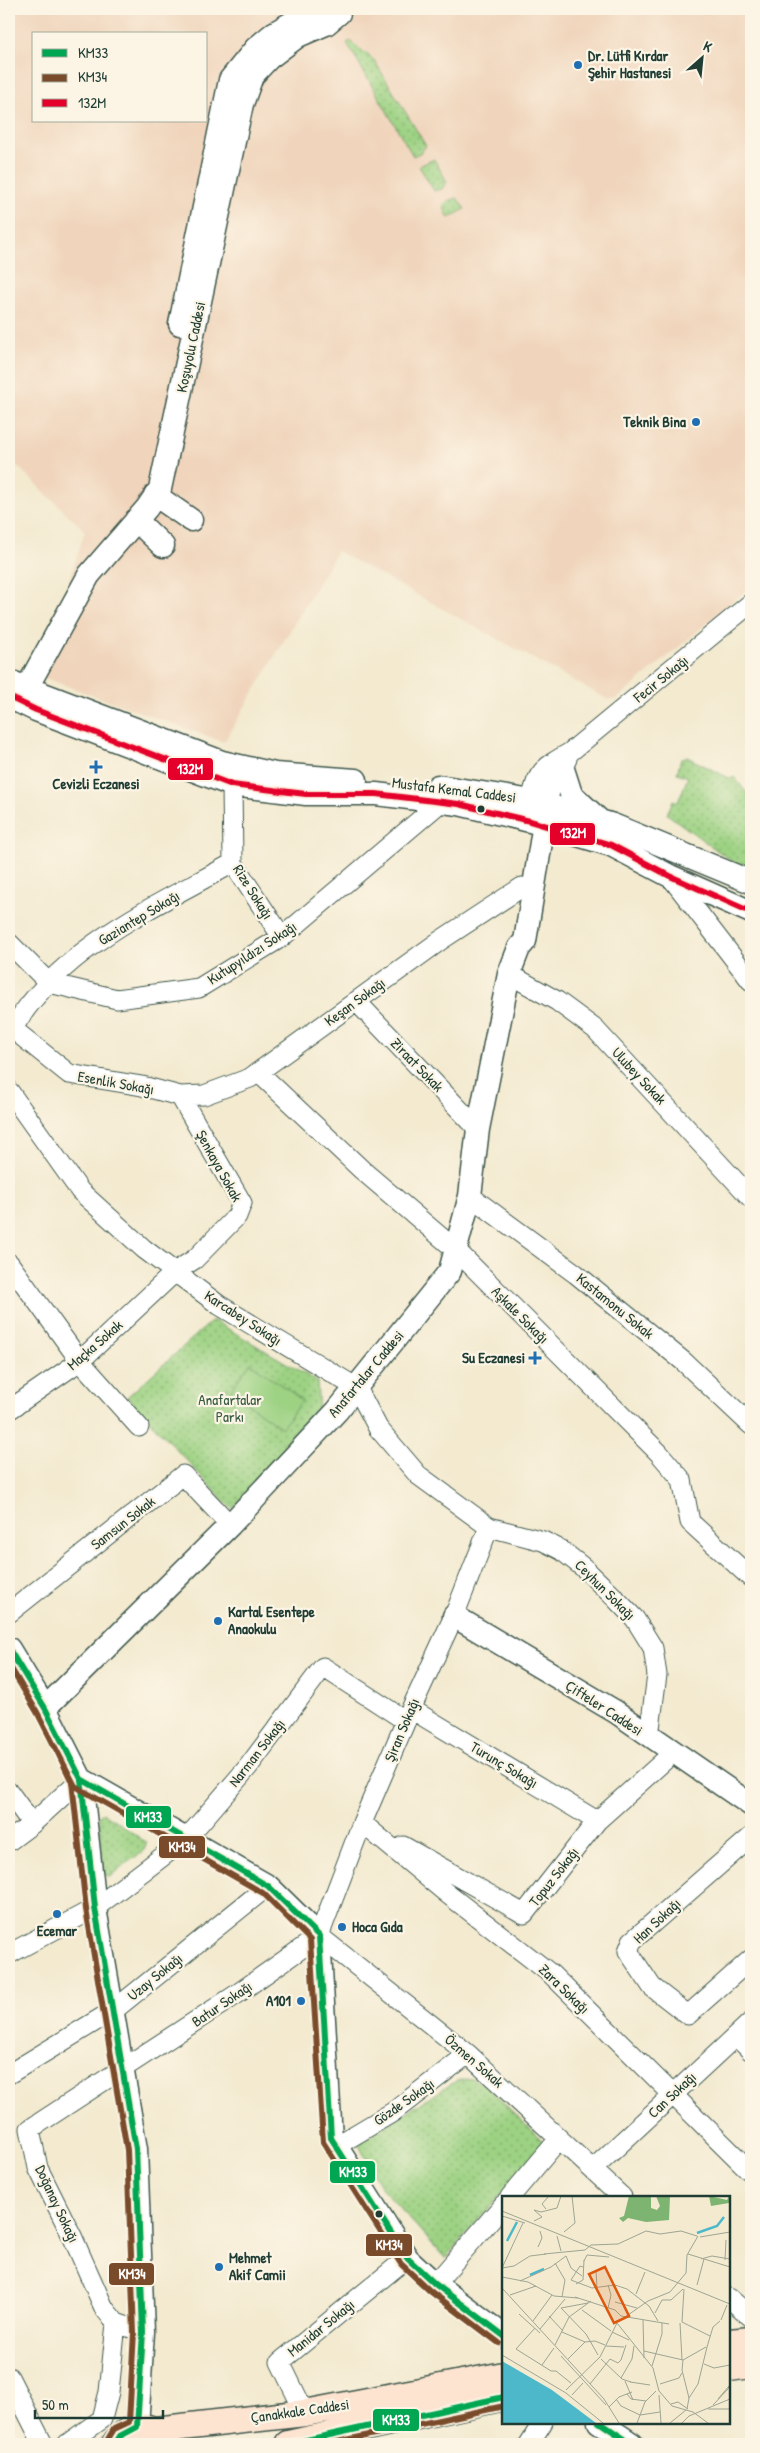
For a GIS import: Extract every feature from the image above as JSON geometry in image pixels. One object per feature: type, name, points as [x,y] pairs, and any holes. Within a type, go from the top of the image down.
[{"type":"main road","points":[[730,2342],[751,2340]]},
{"type":"main road","points":[[730,2368],[751,2365]]},
{"type":"main road","name":"Çanakkale Caddesi","points":[[153,2434],[305,2413],[502,2375]]},
{"type":"main road","name":"Çanakkale Caddesi","points":[[291,2444],[502,2397]]},
{"type":"main road","points":[[115,2444],[120,2436],[153,2434]]},
{"type":"street","name":"Koşuyolu Caddesi","points":[[14,690],[95,545],[144,491],[230,80],[256,48],[274,33],[315,9]]},
{"type":"street","name":"Koşuyolu Caddesi","points":[[14,690],[89,575],[160,489],[242,104],[252,76],[269,58],[298,36],[326,24],[334,10]]},
{"type":"street","points":[[155,495],[191,520]]},
{"type":"street","points":[[136,520],[163,546]]},
{"type":"street","name":"Fecir Sokağı","points":[[538,813],[566,761],[751,603]]},
{"type":"street","name":"Mustafa Kemal Caddesi","points":[[14,690],[232,785],[306,794],[376,794],[538,813],[603,823],[751,882]]},
{"type":"street","name":"Mustafa Kemal Caddesi","points":[[14,690],[250,770],[309,778],[435,786],[538,813],[611,845],[670,876],[751,912]]},
{"type":"street","points":[[566,761],[572,794],[603,823]]},
{"type":"street","name":"Rize Sokağı","points":[[232,785],[233,863],[282,937]]},
{"type":"street","name":"Kutupyıldızı Sokağı","points":[[49,983],[117,999],[199,988],[282,937],[441,802]]},
{"type":"street","name":"Anafartalar Caddesi","points":[[519,948],[514,938],[522,887],[538,813]]},
{"type":"street","name":"Anafartalar Caddesi","points":[[44,1708],[230,1525],[357,1388],[450,1271],[470,1196],[478,1128],[509,974],[519,948],[525,941],[538,813]]},
{"type":"street","name":"Gaziantep Sokağı","points":[[11,1027],[49,983],[105,935],[233,863]]},
{"type":"street","points":[[670,876],[751,980]]},
{"type":"street","name":"Keşan Sokağı","points":[[180,1096],[204,1095],[241,1083],[441,940],[522,887]]},
{"type":"street","points":[[9,943],[49,983]]},
{"type":"street","name":"Ulubey Sokak","points":[[509,974],[557,1001],[595,1029],[751,1198]]},
{"type":"street","name":"Ziraat Sokak","points":[[356,1001],[478,1128]]},
{"type":"street","name":"Esenlik Sokağı","points":[[11,1027],[69,1074],[142,1086],[180,1096]]},
{"type":"street","name":"Aşkale Sokağı","points":[[258,1072],[362,1170],[456,1250],[660,1453],[682,1480],[690,1522],[751,1578]]},
{"type":"street","name":"Karcabey Sokağı","points":[[9,1091],[80,1191],[144,1248],[219,1305],[357,1388]]},
{"type":"street","name":"Şenkaya Sokak","points":[[176,1272],[195,1259],[237,1216],[242,1203],[180,1096]]},
{"type":"street","name":"Kastamonu Sokak","points":[[470,1196],[576,1274],[747,1413]]},
{"type":"street","points":[[9,1263],[80,1361],[139,1427]]},
{"type":"street","name":"Maçka Sokak","points":[[9,1410],[80,1361],[176,1272]]},
{"type":"street","points":[[357,1388],[378,1428],[418,1475],[489,1527]]},
{"type":"street","name":"Samsun Sokak","points":[[9,1613],[183,1475],[230,1525]]},
{"type":"street","name":"Şiran Sokağı","points":[[319,1936],[362,1823],[408,1715],[454,1616],[489,1527]]},
{"type":"street","name":"Ceyhun Sokağı","points":[[489,1527],[542,1541],[562,1550],[584,1568],[635,1619],[653,1648],[657,1675],[649,1736]]},
{"type":"street","name":"Çifteler Caddesi","points":[[454,1616],[616,1712],[751,1805]]},
{"type":"street","points":[[9,1649],[44,1708],[81,1779],[96,1908],[136,2149],[142,2332],[153,2434]]},
{"type":"street","name":"Turunç Sokağı","points":[[323,1666],[597,1821]]},
{"type":"street","name":"Narman Sokağı","points":[[9,1954],[96,1908],[187,1838],[248,1767],[323,1666]]},
{"type":"street","name":"Topuz Sokağı","points":[[362,1823],[524,1914],[597,1821],[674,1752]]},
{"type":"street","points":[[81,1779],[268,1886],[319,1936],[334,2142],[407,2258],[435,2284],[502,2334]]},
{"type":"street","points":[[9,1841],[32,1824],[81,1779]]},
{"type":"street","points":[[9,1792],[32,1824]]},
{"type":"street","name":"Zara Sokağı","points":[[362,1823],[445,1892],[551,1974],[751,2172]]},
{"type":"street","name":"Han Sokağı","points":[[751,1837],[632,1942],[628,1951],[652,1987],[688,2015],[751,1959]]},
{"type":"street","name":"Uzay Sokağı","points":[[9,2074],[114,2010],[268,1886]]},
{"type":"street","name":"Özmen Sokak","points":[[319,1936],[468,2054],[621,2196]]},
{"type":"street","name":"Batur Sokağı","points":[[123,2069],[237,1994],[319,1936]]},
{"type":"street","name":"Can Sokağı","points":[[593,2169],[751,2022]]},
{"type":"street","points":[[736,2036],[751,2051]]},
{"type":"street","name":"Gözde Sokağı","points":[[334,2142],[392,2112],[468,2054]]},
{"type":"street","name":"Doğanay Sokağı","points":[[116,2323],[104,2308],[73,2238],[38,2168],[30,2129],[123,2069]]},
{"type":"street","points":[[511,2196],[559,2139]]},
{"type":"street","points":[[435,2284],[502,2206]]},
{"type":"street","name":"Manidar Sokağı","points":[[305,2413],[280,2362],[407,2258]]},
{"type":"street","points":[[730,2299],[751,2317]]},
{"type":"street","points":[[67,2444],[102,2419],[109,2392],[116,2323],[142,2332]]},
{"type":"street","points":[[9,2377],[43,2444]]},
{"type":"street","points":[[529,2444],[542,2423]]},
{"type":"street","points":[[600,2423],[632,2444]]},
{"type":"street","points":[[621,2423],[649,2444]]},
{"type":"shaded area","points":[[9,9],[751,9],[751,586],[616,700],[607,699],[337,551],[224,742],[39,676],[85,531],[9,458]]},
{"type":"green space","points":[[350,41],[374,60],[426,146],[420,153],[413,156],[347,43]]},
{"type":"green space","points":[[434,159],[447,182],[442,189],[434,191],[419,166]]},
{"type":"green space","points":[[457,198],[465,209],[449,218],[443,206],[448,201]]},
{"type":"green space","points":[[687,757],[731,779],[734,777],[751,798],[751,870],[737,865],[667,814],[673,800],[678,802],[688,777],[677,773],[681,759]]},
{"type":"green space","name":"Anafartalar Parkı","points":[[213,1320],[317,1381],[319,1411],[232,1509],[127,1397]]},
{"type":"green space","points":[[250,1363],[302,1400],[282,1428],[230,1391]]},
{"type":"green space","points":[[103,1812],[147,1843],[144,1850],[110,1877],[104,1875],[99,1816]]},
{"type":"green space","points":[[472,2078],[486,2086],[546,2144],[445,2258],[379,2185],[358,2143],[456,2081]]},
{"type":"transit line","name":"132M","points":[[9,697],[36,710],[232,785],[306,794],[376,794],[459,804],[530,821],[611,845],[670,876],[751,912]]},
{"type":"transit line","name":"KM33","points":[[9,1649],[45,1708],[81,1779],[268,1886],[319,1936],[331,2138],[407,2258],[435,2284],[502,2334]]},
{"type":"transit line","name":"KM34","points":[[9,1665],[37,1712],[75,1786],[263,1893],[310,1940],[323,2142],[401,2264],[430,2291],[499,2343]]},
{"type":"transit line","name":"KM33","points":[[66,1749],[81,1779],[95,1908],[136,2149],[143,2332],[137,2427],[120,2436],[115,2444]]},
{"type":"transit line","name":"KM34","points":[[58,1753],[72,1782],[86,1909],[127,2150],[134,2332],[129,2422],[114,2429],[108,2439]]},
{"type":"transit line","name":"KM33","points":[[288,2444],[502,2397]]},
{"type":"transit line","name":"KM34","points":[[328,2444],[502,2406]]},
{"type":"transit line","name":"KM33","points":[[600,2423],[632,2444]]},
{"type":"place","name":"Dr. Lütfi Kırdar Şehir Hastanesi","points":[[578,65]]},
{"type":"place","name":"Teknik Bina","points":[[696,422]]},
{"type":"place","name":"Cevizli Eczanesi","points":[[96,767]]},
{"type":"place","name":"Su Eczanesi","points":[[535,1358]]},
{"type":"place","name":"Kartal Esentepe Anaokulu","points":[[218,1621]]},
{"type":"place","name":"Ecemar","points":[[57,1914]]},
{"type":"place","name":"Hoca Gıda","points":[[342,1927]]},
{"type":"place","name":"A101","points":[[301,2001]]},
{"type":"place","name":"Mehmet Akif Camii","points":[[219,2267]]}]
